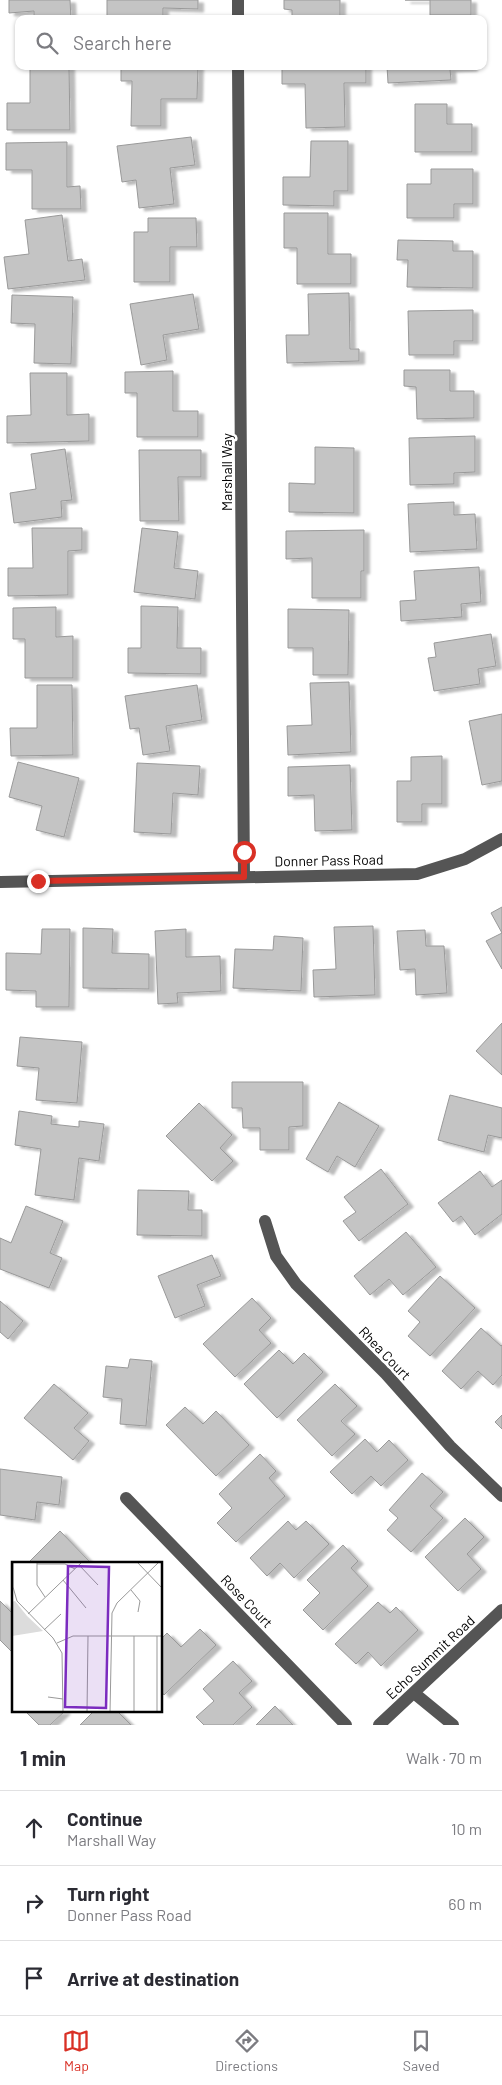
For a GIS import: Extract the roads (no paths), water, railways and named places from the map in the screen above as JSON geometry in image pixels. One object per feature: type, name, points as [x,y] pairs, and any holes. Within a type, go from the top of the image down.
[{"type":"street","points":[[238,0],[238,15]]},
{"type":"street","name":"Marshall Way","points":[[238,70],[244,877]]},
{"type":"street","name":"Donner Pass Road","points":[[0,882],[417,874],[465,860],[502,839]]},
{"type":"street","name":"Rhea Court","points":[[265,1221],[276,1256],[296,1284],[386,1374],[450,1446],[502,1496]]},
{"type":"street","name":"Rose Court","points":[[126,1498],[346,1725]]},
{"type":"street","name":"Echo Summit Road","points":[[379,1725],[502,1610]]},
{"type":"street","points":[[414,1693],[453,1725]]}]
